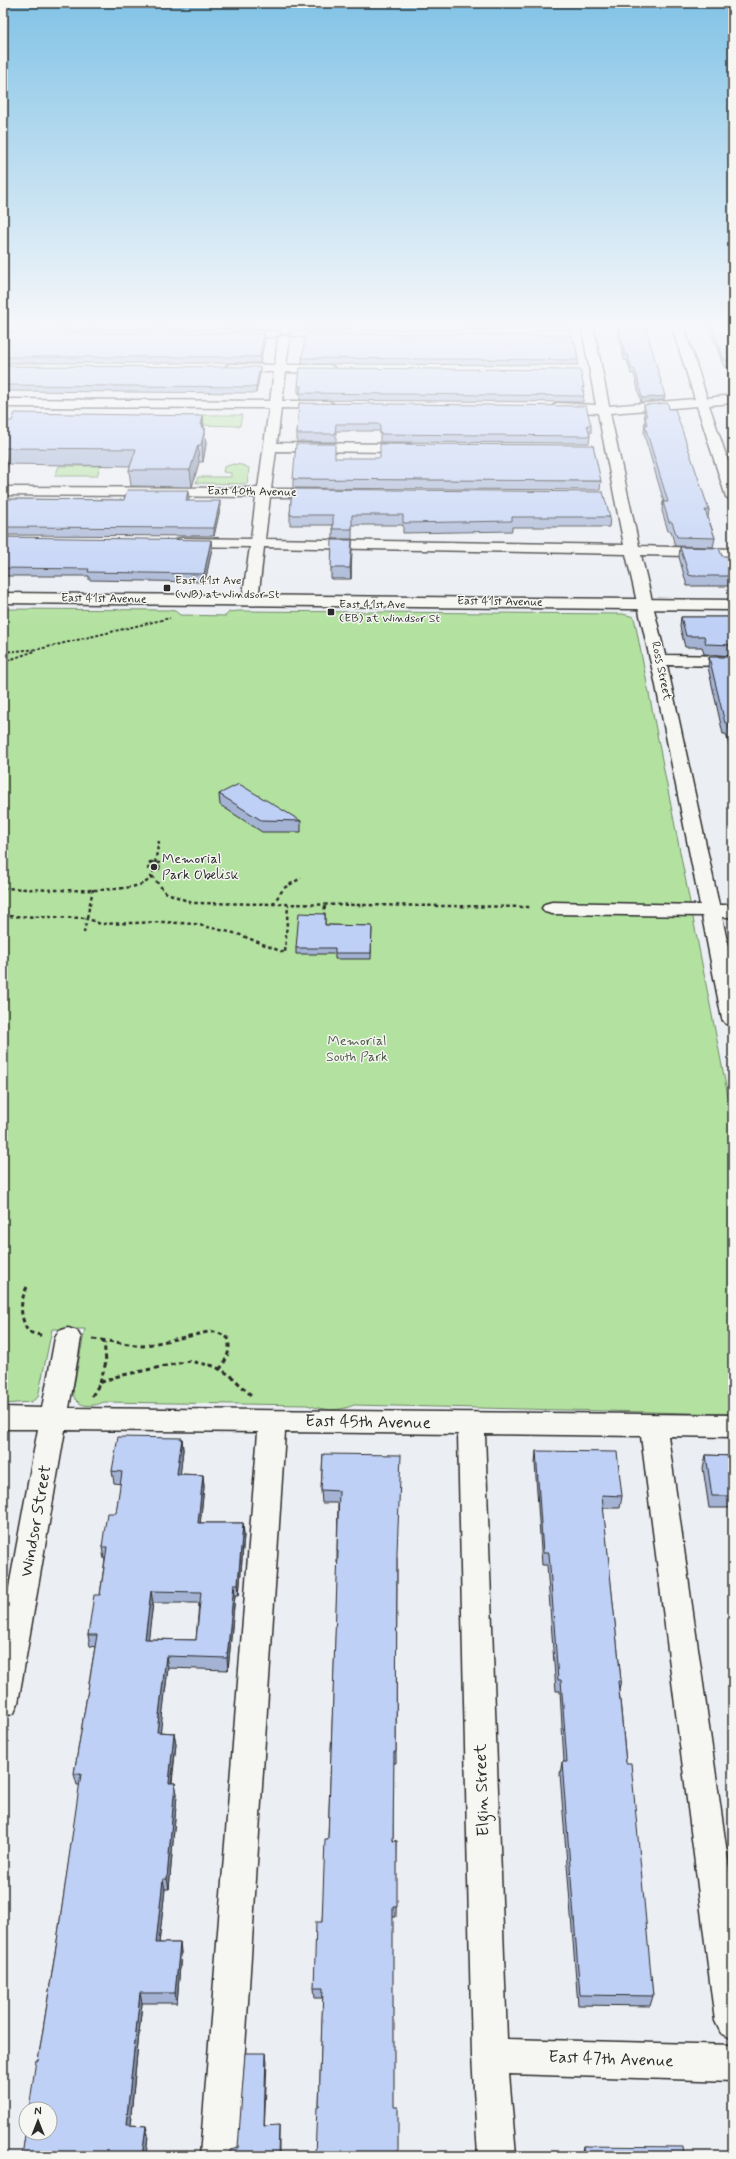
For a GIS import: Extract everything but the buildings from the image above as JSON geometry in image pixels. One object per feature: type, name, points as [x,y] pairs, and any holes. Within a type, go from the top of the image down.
[{"type":"street","points":[[250,600],[273,425]]},
{"type":"street","name":"Ross Street","points":[[607,425],[616,496],[632,550],[658,660],[733,1019]]},
{"type":"street","points":[[709,425],[733,497]]},
{"type":"street","points":[[270,447],[422,448]]},
{"type":"street","points":[[596,449],[611,449]]},
{"type":"street","name":"East 40th Avenue","points":[[3,491],[338,493]]},
{"type":"street","points":[[168,542],[613,548],[652,552],[733,553]]},
{"type":"street","name":"East 41st Avenue","points":[[3,598],[733,605]]},
{"type":"street","points":[[658,660],[733,661]]},
{"type":"street","points":[[552,908],[733,911]]},
{"type":"street","name":"Windsor Street","points":[[3,1703],[68,1338]]},
{"type":"street","points":[[218,2156],[264,1411]]},
{"type":"street","name":"East 45th Avenue","points":[[3,1418],[54,1418],[264,1411],[471,1423],[733,1426]]},
{"type":"street","name":"Elgin Street","points":[[471,1423],[490,2056],[497,2156]]},
{"type":"street","points":[[653,1425],[733,2021]]},
{"type":"street","name":"East 47th Avenue","points":[[490,2056],[733,2063]]},
{"type":"path","points":[[3,662],[39,649],[174,617]]},
{"type":"path","points":[[3,652],[39,649]]},
{"type":"path","points":[[155,862],[159,841]]},
{"type":"path","points":[[150,862],[155,862],[160,863],[159,869],[148,869],[150,862]]},
{"type":"path","points":[[3,888],[93,889],[130,886],[144,883],[152,876],[154,869]]},
{"type":"path","points":[[152,876],[166,892],[192,903],[552,908]]},
{"type":"path","points":[[273,904],[276,895],[290,884],[301,878]]},
{"type":"path","points":[[21,888],[22,884]]},
{"type":"path","points":[[84,933],[93,889]]},
{"type":"path","points":[[3,916],[87,918],[100,924],[163,922],[195,924],[238,934],[285,953],[288,905]]},
{"type":"path","points":[[324,918],[325,905]]},
{"type":"path","points":[[27,1287],[21,1300],[20,1314],[28,1332],[143,1346],[217,1332],[228,1338],[230,1344],[230,1350],[226,1362],[220,1369]]},
{"type":"path","points":[[91,1398],[100,1383],[106,1362],[104,1341]]},
{"type":"path","points":[[100,1383],[114,1377],[140,1370],[189,1361],[220,1369],[230,1375],[264,1411]]},
{"type":"green space","points":[[195,425],[240,425],[240,426]]},
{"type":"green space","points":[[233,464],[242,465],[249,468],[247,484],[196,483],[198,477],[231,477],[231,473],[223,472],[224,467]]},
{"type":"green space","points":[[59,466],[100,466],[97,476],[55,476]]},
{"type":"green space","name":"Memorial South Park","points":[[3,609],[168,610],[175,611],[180,615],[226,616],[229,612],[239,611],[623,614],[634,617],[733,1122],[733,1414],[354,1405],[342,1409],[330,1410],[307,1405],[104,1402],[94,1405],[85,1405],[77,1401],[74,1397],[73,1391],[85,1329],[52,1329],[38,1397],[31,1402],[3,1404]]},
{"type":"place","name":"East 41st Ave (WB) at Windsor St","points":[[167,588]]},
{"type":"place","name":"East 41st Ave (EB) at Windsor St","points":[[331,612]]},
{"type":"place","name":"Memorial Park Obelisk","points":[[154,867]]}]
